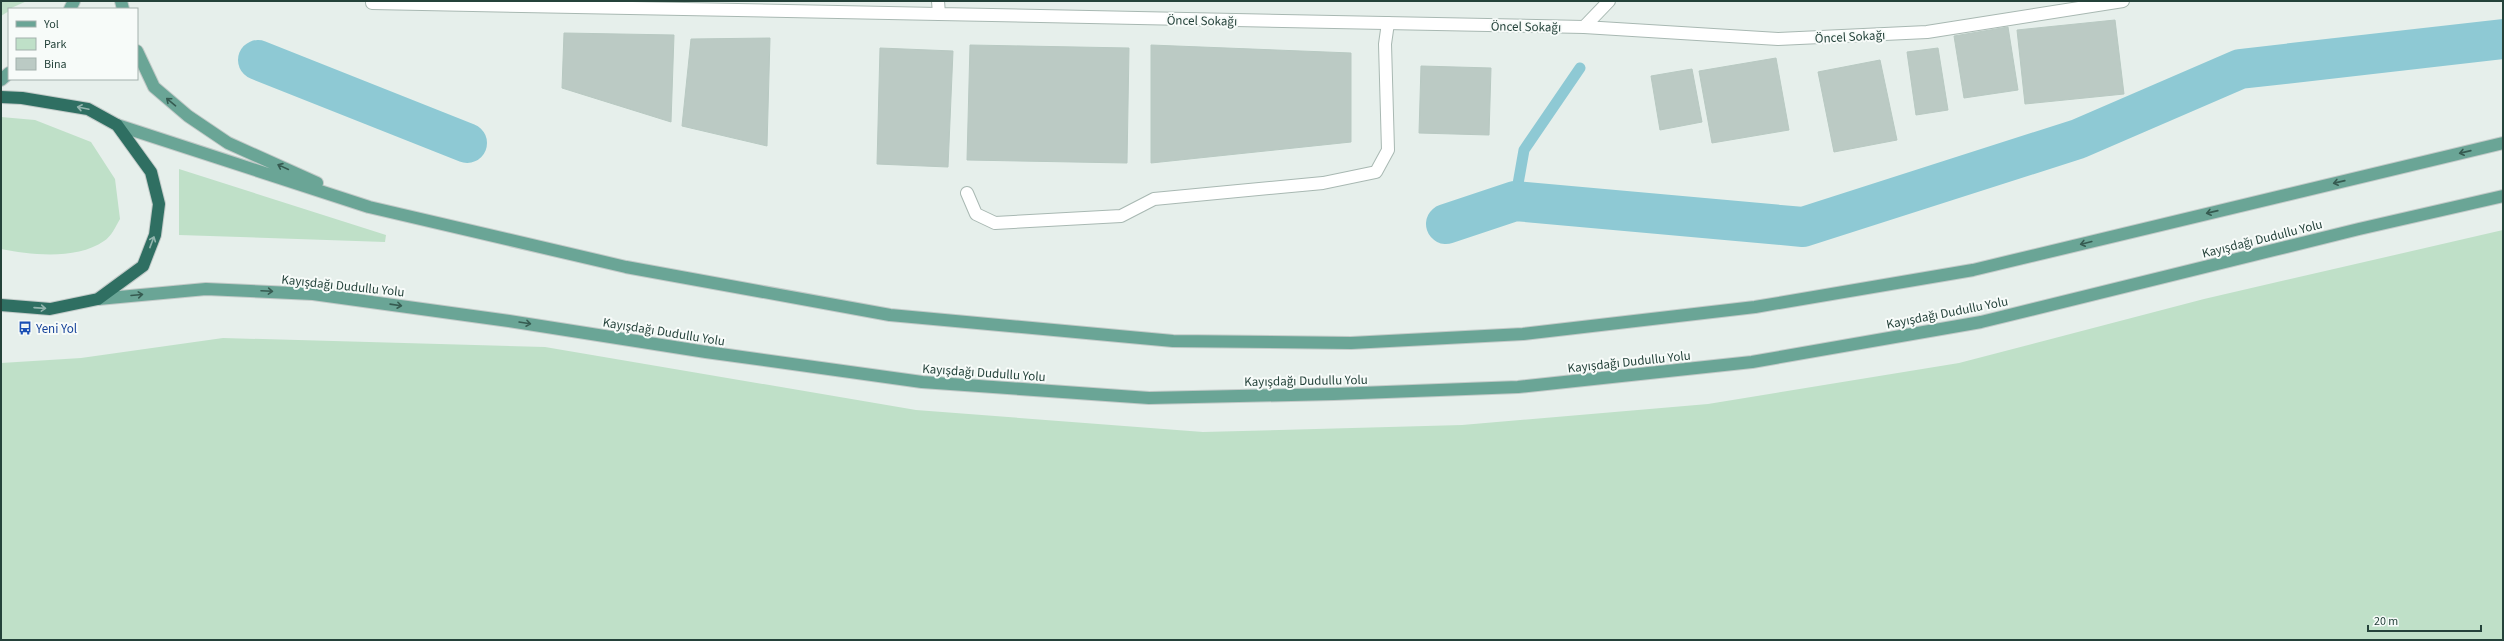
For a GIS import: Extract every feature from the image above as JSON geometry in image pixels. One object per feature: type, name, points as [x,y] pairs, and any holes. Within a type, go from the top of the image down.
[{"type":"highway","points":[[1,97],[22,98],[88,109],[117,125],[151,172],[159,204],[155,235],[143,266],[98,299],[50,309],[1,306]]},
{"type":"main road","points":[[138,53],[154,87],[188,116],[228,143],[369,207]]},
{"type":"main road","points":[[117,125],[369,207],[626,267],[890,315],[1173,341],[1351,342],[1522,334],[1755,307],[1973,270],[2503,142]]},
{"type":"main road","name":"Kayışdağı Dudullu Yolu","points":[[98,299],[206,289],[313,294],[922,382],[1149,398],[1334,394],[1518,387],[1752,362],[1981,322],[2359,228],[2503,196]]},
{"type":"street","points":[[938,1],[940,14]]},
{"type":"street","points":[[1584,27],[1609,1]]},
{"type":"street","name":"Öncel Sokağı","points":[[372,3],[1584,27],[1778,39],[1928,32],[2123,1]]},
{"type":"street","points":[[967,193],[976,214],[995,223],[1121,216],[1154,199],[1323,183],[1376,172],[1388,150],[1385,44],[1388,23]]},
{"type":"green space","points":[[1,1],[27,1],[8,8],[8,12],[1,16]]},
{"type":"green space","points":[[1,117],[35,120],[91,142],[115,179],[120,219],[107,239],[93,247],[67,253],[40,254],[1,249]]},
{"type":"green space","points":[[179,169],[386,235],[385,242],[179,235]]},
{"type":"green space","points":[[2503,230],[2503,640],[1,640],[1,363],[81,358],[223,338],[545,347],[916,410],[1203,432],[1462,425],[1708,404],[1959,363],[2204,299]]},
{"type":"building","points":[[2115,20],[2124,94],[2025,104],[2017,30]]},
{"type":"building","points":[[2008,27],[2018,90],[1964,98],[1954,36]]},
{"type":"building","points":[[564,33],[674,35],[671,122],[562,88]]},
{"type":"building","points":[[770,38],[767,146],[682,126],[691,39]]},
{"type":"building","points":[[970,45],[1129,48],[1127,163],[967,160]]},
{"type":"building","points":[[1151,45],[1351,53],[1351,142],[1151,163]]},
{"type":"building","points":[[880,48],[953,51],[948,167],[877,164]]},
{"type":"building","points":[[1938,48],[1948,110],[1916,115],[1907,52]]},
{"type":"building","points":[[1776,58],[1789,130],[1712,143],[1699,71]]},
{"type":"building","points":[[1880,60],[1897,140],[1834,152],[1818,72]]},
{"type":"building","points":[[1421,66],[1491,68],[1489,135],[1419,133]]},
{"type":"building","points":[[1692,69],[1702,122],[1660,130],[1651,76]]},
{"type":"waterway","points":[[1446,224],[1515,201],[1803,227],[2078,139],[2240,69],[2503,39]]},
{"type":"waterway","points":[[258,60],[467,143]]},
{"type":"waterway","points":[[1515,201],[1524,150],[1580,68]]},
{"type":"place","name":"Yeni Yol","points":[[25,328]]}]
